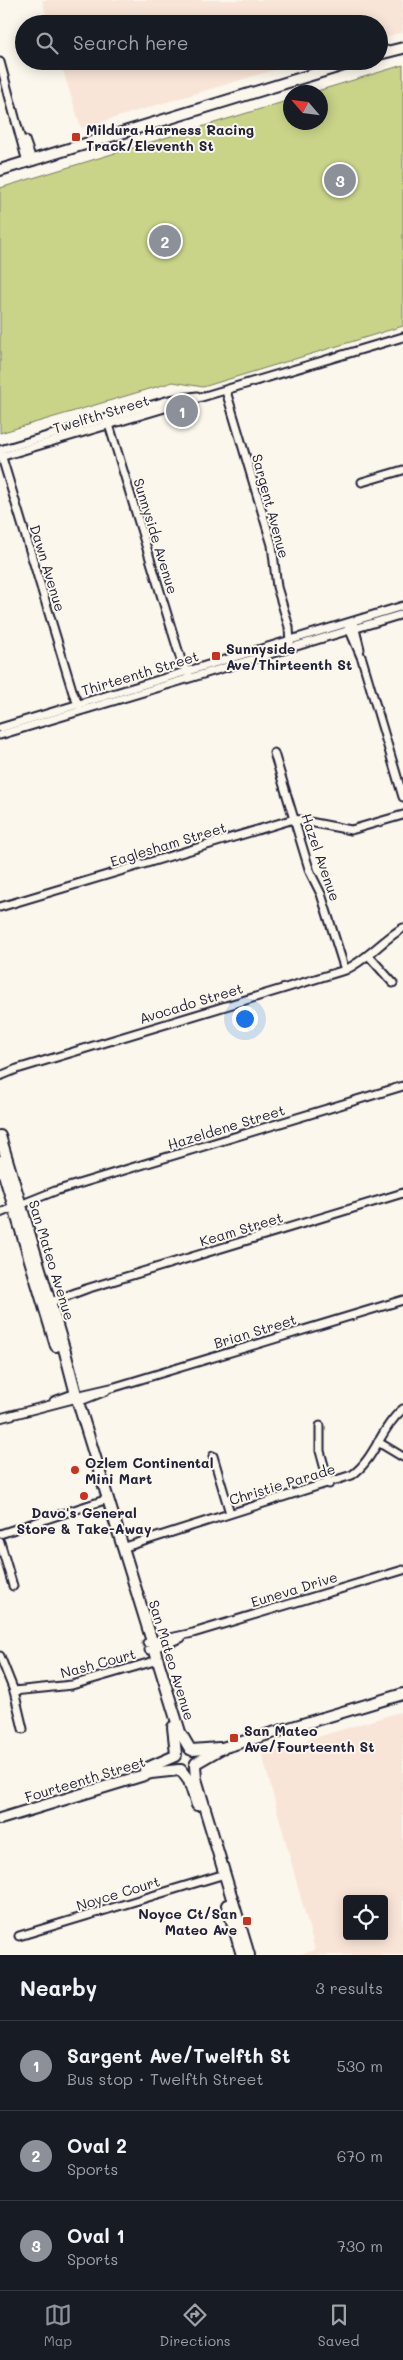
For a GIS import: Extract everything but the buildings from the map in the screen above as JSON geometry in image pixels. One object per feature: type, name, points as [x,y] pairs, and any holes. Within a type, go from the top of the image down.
[{"type":"street","points":[[0,62],[30,161]]},
{"type":"street","points":[[0,170],[328,70]]},
{"type":"street","name":"Twelfth Street","points":[[0,454],[180,398],[210,396],[403,337]]},
{"type":"street","name":"Sargent Avenue","points":[[226,391],[272,546],[277,587],[289,628],[290,644]]},
{"type":"street","name":"Sunnyside Avenue","points":[[108,421],[186,676]]},
{"type":"street","name":"Dawn Avenue","points":[[0,454],[77,708]]},
{"type":"street","points":[[362,482],[403,470]]},
{"type":"street","name":"Thirteenth Street","points":[[351,626],[403,606]]},
{"type":"street","name":"Thirteenth Street","points":[[0,728],[77,708],[351,626],[403,614]]},
{"type":"street","points":[[351,626],[403,797]]},
{"type":"street","name":"Sargent Avenue","points":[[289,628],[298,642]]},
{"type":"street","name":"Thirteenth Street","points":[[0,735],[77,708]]},
{"type":"street","name":"Hazel Avenue","points":[[274,753],[312,878],[321,894],[344,970]]},
{"type":"street","name":"Eaglesham Street","points":[[0,908],[294,819],[304,819],[344,830],[351,830],[403,814]]},
{"type":"street","name":"Avocado Street","points":[[0,1076],[17,1069],[344,970],[368,955],[386,939],[403,928]]},
{"type":"street","points":[[368,955],[394,983]]},
{"type":"street","name":"Avocado Street","points":[[0,1072],[17,1069]]},
{"type":"street","name":"Hazeldene Street","points":[[0,1211],[55,1191],[403,1086]]},
{"type":"street","name":"San Mateo Avenue","points":[[0,1136],[17,1204],[109,1501],[131,1578],[133,1596],[151,1646],[174,1732],[175,1754]]},
{"type":"street","name":"San Mateo Avenue","points":[[0,1161],[17,1204]]},
{"type":"street","name":"Keam Street","points":[[46,1301],[403,1193]]},
{"type":"street","name":"Brian Street","points":[[0,1418],[115,1387],[403,1300]]},
{"type":"street","name":"Christie Parade","points":[[122,1546],[329,1484],[357,1472],[392,1421],[403,1409]]},
{"type":"street","points":[[320,1426],[320,1450],[329,1484]]},
{"type":"street","points":[[378,1442],[403,1457]]},
{"type":"street","points":[[213,1456],[230,1513]]},
{"type":"street","points":[[0,1534],[109,1501]]},
{"type":"street","points":[[0,1542],[13,1586]]},
{"type":"street","name":"Euneva Drive","points":[[151,1646],[403,1570]]},
{"type":"street","points":[[0,1656],[14,1691],[23,1729]]},
{"type":"street","name":"San Mateo Avenue","points":[[155,1661],[180,1732],[191,1750]]},
{"type":"street","name":"Nash Court","points":[[14,1691],[72,1685],[155,1661]]},
{"type":"street","points":[[250,1955],[189,1781],[175,1765],[175,1754],[180,1749],[222,1748],[403,1694]]},
{"type":"street","points":[[180,1770],[187,1771],[222,1748]]},
{"type":"street","points":[[191,1750],[196,1756],[196,1779],[242,1955]]},
{"type":"street","name":"Fourteenth Street","points":[[0,1812],[150,1767],[175,1754]]},
{"type":"street","name":"Fourteenth Street","points":[[0,1818],[152,1773],[180,1770]]},
{"type":"street","name":"Noyce Court","points":[[19,1936],[222,1875]]},
{"type":"shaded area","points":[[42,0],[403,0],[403,32],[388,36],[388,15],[46,15]]},
{"type":"shaded area","points":[[63,70],[274,70],[81,128]]},
{"type":"shaded area","points":[[403,1711],[403,1955],[299,1955],[315,1950],[262,1754]]},
{"type":"green space","points":[[403,65],[403,326],[203,387],[173,382],[0,433],[0,188],[283,102],[283,130],[328,130],[328,88]]},
{"type":"place","name":"Mildura Harness Racing Track/Eleventh St","points":[[76,137]]},
{"type":"place","name":"Oval 1","points":[[340,180]]},
{"type":"place","name":"Oval 2","points":[[165,241]]},
{"type":"place","name":"Sargent Ave/Twelfth St","points":[[182,411]]},
{"type":"place","name":"Sunnyside Ave/Thirteenth St","points":[[216,656]]},
{"type":"place","name":"Ozlem Continental Mini Mart","points":[[75,1470]]},
{"type":"place","name":"Davo's General Store & Take-Away","points":[[84,1496]]},
{"type":"place","name":"San Mateo Ave/Fourteenth St","points":[[234,1738]]},
{"type":"place","name":"Noyce Ct/San Mateo Ave","points":[[247,1921]]}]
